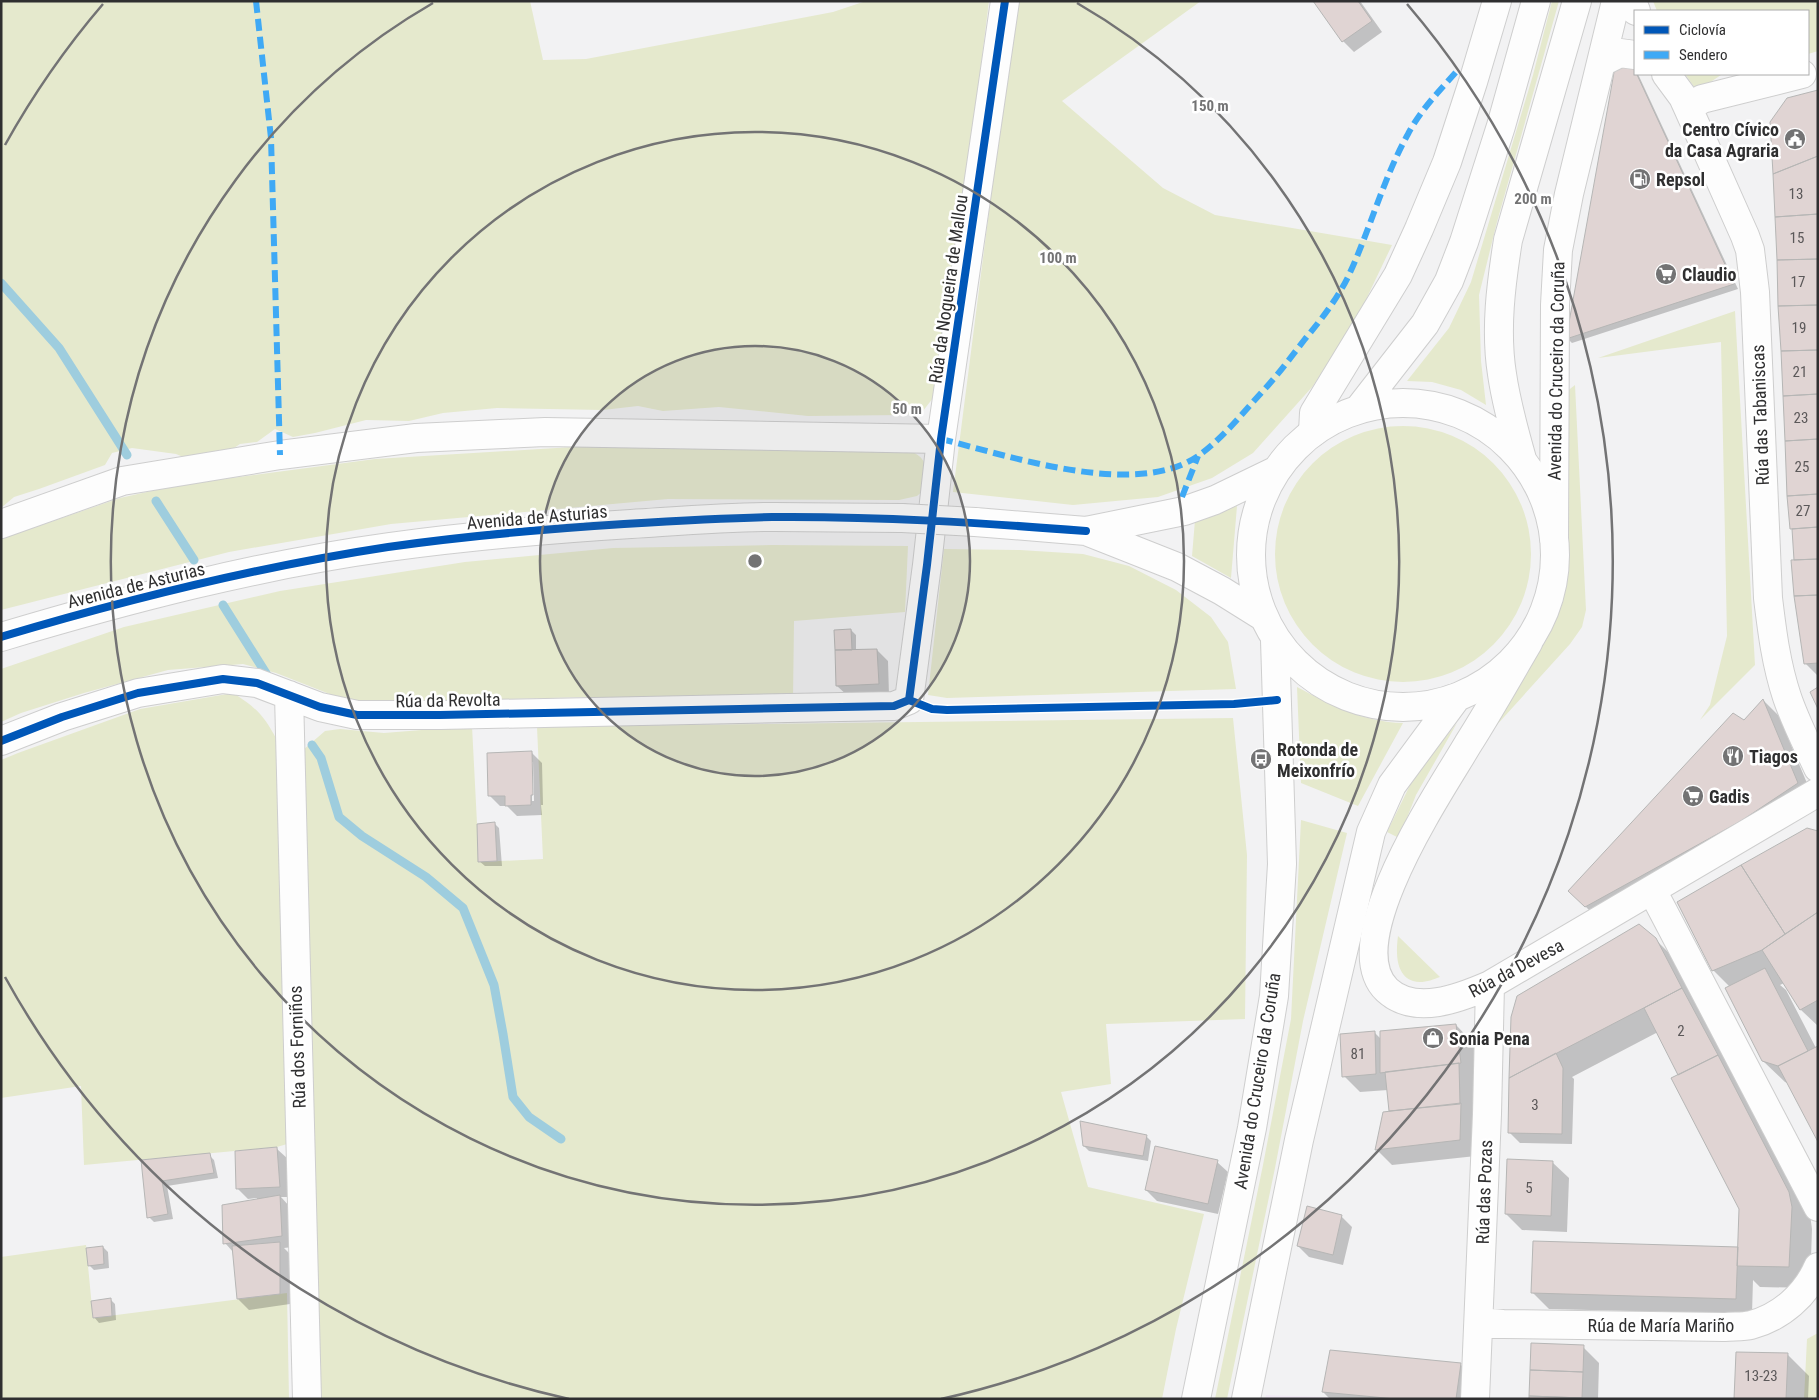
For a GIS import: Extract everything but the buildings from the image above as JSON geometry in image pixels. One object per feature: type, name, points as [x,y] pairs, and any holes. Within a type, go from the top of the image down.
[{"type":"street","name":"Rúa da Nogueira de Mallou","points":[[909,700],[941,439],[1005,1]]},
{"type":"street","points":[[1314,432],[1314,413],[1398,275],[1420,230],[1447,162],[1497,1]]},
{"type":"street","points":[[1358,410],[1425,324],[1449,281],[1464,242],[1501,126],[1536,1]]},
{"type":"street","name":"Avenida do Cruceiro da Coruña","points":[[1522,459],[1502,373],[1499,345],[1503,273],[1508,240],[1577,1]]},
{"type":"street","name":"Avenida do Cruceiro da Coruña","points":[[1528,643],[1541,619],[1552,583],[1554,538],[1555,305],[1558,250],[1616,1]]},
{"type":"street","points":[[1602,62],[1620,52],[1634,55]]},
{"type":"street","name":"Rúa das Tabaniscas","points":[[1667,75],[1683,97],[1750,250],[1755,292],[1768,598],[1772,631],[1777,662],[1787,696],[1797,724],[1818,768]]},
{"type":"street","points":[[1688,108],[1702,99],[1798,75]]},
{"type":"street","points":[[1528,643],[1507,666],[1490,680],[1457,697],[1430,705],[1405,708],[1378,706],[1355,700],[1333,691],[1307,675],[1275,640],[1262,616],[1254,588],[1250,552],[1258,508],[1276,470],[1293,450],[1314,432],[1345,414],[1358,410],[1395,403],[1422,404],[1454,412],[1475,420],[1507,443],[1522,459],[1540,489],[1554,538]]},
{"type":"street","points":[[1,524],[122,481],[280,455],[416,438],[544,432],[941,439]]},
{"type":"street","name":"Avenida de Asturias","points":[[1,637],[181,588],[288,565],[388,547],[474,536],[570,528],[772,517],[902,518],[1086,531],[1184,511],[1215,500],[1276,470]]},
{"type":"street","name":"Avenida de Asturias","points":[[1086,531],[1177,567],[1222,591],[1262,616]]},
{"type":"street","name":"Avenida do Cruceiro da Coruña","points":[[1196,1399],[1252,1128],[1274,996],[1282,864],[1275,640]]},
{"type":"street","name":"Rúa da Devesa","points":[[1528,643],[1424,816],[1405,851],[1390,887],[1381,912],[1372,951],[1374,964],[1380,980],[1391,994],[1406,1001],[1427,1003],[1466,995],[1490,985],[1818,792]]},
{"type":"street","name":"Rúa da Revolta","points":[[1,741],[62,717],[138,693],[223,679],[257,683],[320,707],[357,715],[440,716],[894,706],[909,700]]},
{"type":"street","name":"Rúa dos Forniños","points":[[289,695],[307,1399]]},
{"type":"street","points":[[1246,1399],[1299,1140],[1370,832],[1392,786],[1457,697]]},
{"type":"street","points":[[1652,890],[1818,1207]]},
{"type":"street","name":"Rúa das Pozas","points":[[1475,1399],[1480,1322],[1490,985]]},
{"type":"street","name":"Rúa de María Mariño","points":[[1480,1322],[1502,1324],[1724,1327],[1750,1325],[1773,1317],[1794,1301],[1812,1281],[1818,1267]]},
{"type":"shaded area","points":[[1266,1395],[1326,1397],[1336,1399],[1265,1399]]},
{"type":"green space","points":[[1,1],[530,1],[543,60],[586,59],[833,12],[866,1],[989,1],[967,177],[933,398],[923,411],[904,415],[808,416],[719,407],[663,411],[638,406],[603,410],[497,408],[443,413],[409,421],[366,420],[293,437],[275,429],[257,442],[240,444],[222,456],[193,461],[176,454],[132,448],[112,453],[105,465],[14,497],[1,508]]},
{"type":"green space","points":[[1016,1],[1201,1],[1062,101],[1163,188],[1215,215],[1392,245],[1361,310],[1313,386],[1253,453],[1212,478],[1158,497],[1073,505],[953,492]]},
{"type":"green space","points":[[1552,1],[1559,1],[1497,222],[1479,295],[1481,361],[1486,405],[1461,390],[1432,382],[1407,381],[1449,328],[1471,282],[1533,75]]},
{"type":"green space","points":[[1653,1],[1818,1],[1818,51],[1809,54],[1809,10],[1657,10]]},
{"type":"green space","points":[[1686,75],[1721,75],[1697,91]]},
{"type":"green space","points":[[1735,311],[1755,665],[1700,720],[1710,705],[1727,636],[1721,342],[1598,358]]},
{"type":"green space","points":[[1575,385],[1586,610],[1582,627],[1570,644],[1475,749],[1549,632],[1564,579],[1566,543],[1561,396]]},
{"type":"green space","points":[[1403,426],[1440,432],[1463,441],[1484,455],[1502,473],[1521,505],[1528,529],[1531,554],[1525,591],[1516,614],[1502,635],[1484,653],[1452,672],[1428,679],[1403,682],[1366,676],[1343,667],[1322,653],[1304,635],[1285,603],[1278,579],[1275,554],[1281,517],[1290,494],[1304,473],[1322,455],[1354,436],[1378,429]]},
{"type":"green space","points":[[605,445],[910,451],[924,461],[926,470],[925,489],[917,496],[899,500],[668,499],[391,524],[229,552],[1,610],[1,539],[120,498],[178,485],[375,459]]},
{"type":"green space","points":[[1237,506],[1231,578],[1192,556],[1195,520]]},
{"type":"green space","points":[[772,545],[908,546],[905,612],[794,621],[793,700],[588,697],[381,702],[345,700],[276,673],[243,664],[168,670],[84,693],[21,713],[1,722],[1,669],[124,627],[280,591],[465,562],[613,548]]},
{"type":"green space","points":[[944,549],[1020,550],[1083,554],[1129,566],[1176,590],[1211,617],[1228,642],[1236,689],[947,698],[928,695]]},
{"type":"green space","points":[[1297,687],[1335,706],[1361,716],[1403,723],[1358,806],[1301,783]]},
{"type":"green space","points":[[233,693],[259,713],[277,740],[287,1144],[277,1147],[84,1165],[81,1086],[1,1098],[1,760],[140,709]]},
{"type":"green space","points":[[1233,718],[1247,855],[1245,1019],[1106,1024],[1111,1084],[1061,1092],[1088,1187],[1204,1214],[1176,1329],[1162,1399],[319,1399],[303,750],[325,731],[340,729],[384,733],[472,726],[479,862],[543,859],[537,727]]},
{"type":"green space","points":[[1457,723],[1416,795],[1399,838],[1387,832],[1415,775]]},
{"type":"green space","points":[[1301,820],[1347,833],[1303,1021],[1275,1168],[1227,1399],[1215,1399],[1291,1019]]},
{"type":"green space","points":[[1398,936],[1440,977],[1420,982],[1407,978],[1403,974],[1398,962]]},
{"type":"green space","points":[[86,1245],[93,1318],[287,1293],[289,1399],[1,1399],[1,1257]]},
{"type":"green space","points":[[1818,1333],[1818,1399],[1804,1399],[1807,1339]]},
{"type":"waterway","points":[[1,283],[59,348],[127,455]]},
{"type":"waterway","points":[[156,501],[194,560]]},
{"type":"waterway","points":[[223,605],[267,675]]},
{"type":"waterway","points":[[312,745],[321,758],[339,817],[362,836],[426,877],[463,908],[494,985],[513,1097],[529,1117],[561,1139]]},
{"type":"marked path","points":[[256,1],[271,138],[280,455]]},
{"type":"marked path","points":[[941,439],[1036,463],[1107,474],[1141,474],[1172,468],[1198,456],[1224,434],[1268,386],[1334,301],[1348,277],[1391,169],[1408,134],[1424,109],[1457,71]]},
{"type":"marked path","points":[[1182,497],[1198,456]]},
{"type":"cycle path","points":[[909,700],[941,439],[1005,1]]},
{"type":"cycle path","points":[[1,637],[145,597],[241,574],[388,547],[506,533],[624,524],[772,517],[929,521],[1086,531]]},
{"type":"cycle path","points":[[1,741],[62,717],[138,693],[223,679],[257,683],[320,707],[357,715],[894,706],[909,700]]},
{"type":"cycle path","points":[[909,700],[932,709],[947,710],[1234,704],[1277,700]]},
{"type":"place","name":"Centro Cívico da Casa Agraria","points":[[1795,139]]},
{"type":"place","name":"Repsol","points":[[1640,179]]},
{"type":"place","name":"Claudio","points":[[1666,274]]},
{"type":"place","name":"Tiagos","points":[[1733,756]]},
{"type":"place","name":"Rotonda de Meixonfrío","points":[[1261,759]]},
{"type":"place","name":"Gadis","points":[[1693,796]]},
{"type":"place","name":"Sonia Pena","points":[[1433,1038]]}]
